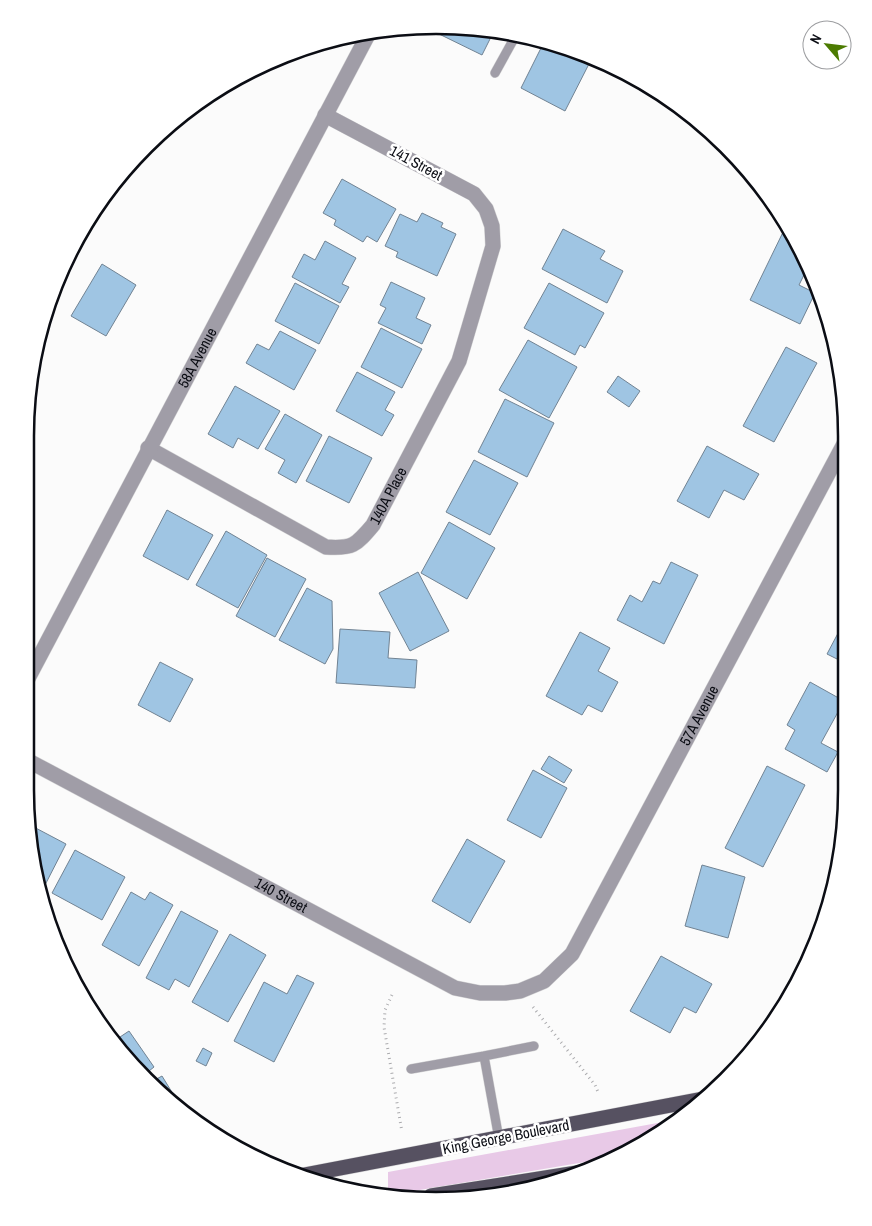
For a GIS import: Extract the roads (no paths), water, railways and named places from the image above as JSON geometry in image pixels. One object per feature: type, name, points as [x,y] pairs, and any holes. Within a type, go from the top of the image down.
[{"type":"main road","name":"King George Boulevard","points":[[316,1174],[690,1102]]},
{"type":"main road","points":[[464,1191],[541,1179]]},
{"type":"street","name":"58A Avenue","points":[[34,667],[365,40]]},
{"type":"street","name":"141 Street","points":[[325,115],[474,194],[486,209],[492,226]]},
{"type":"street","name":"140A Place","points":[[148,448],[326,547],[344,548],[360,541],[373,525],[459,361],[493,246],[492,226]]},
{"type":"street","name":"57A Avenue","points":[[544,981],[572,954],[838,455]]},
{"type":"street","name":"140 Street","points":[[34,764],[455,988],[480,993],[505,993],[520,991],[544,981]]},
{"type":"lane","points":[[495,73],[513,41]]},
{"type":"lane","points":[[411,1068],[534,1046]]},
{"type":"lane","points":[[484,1056],[499,1139]]}]
